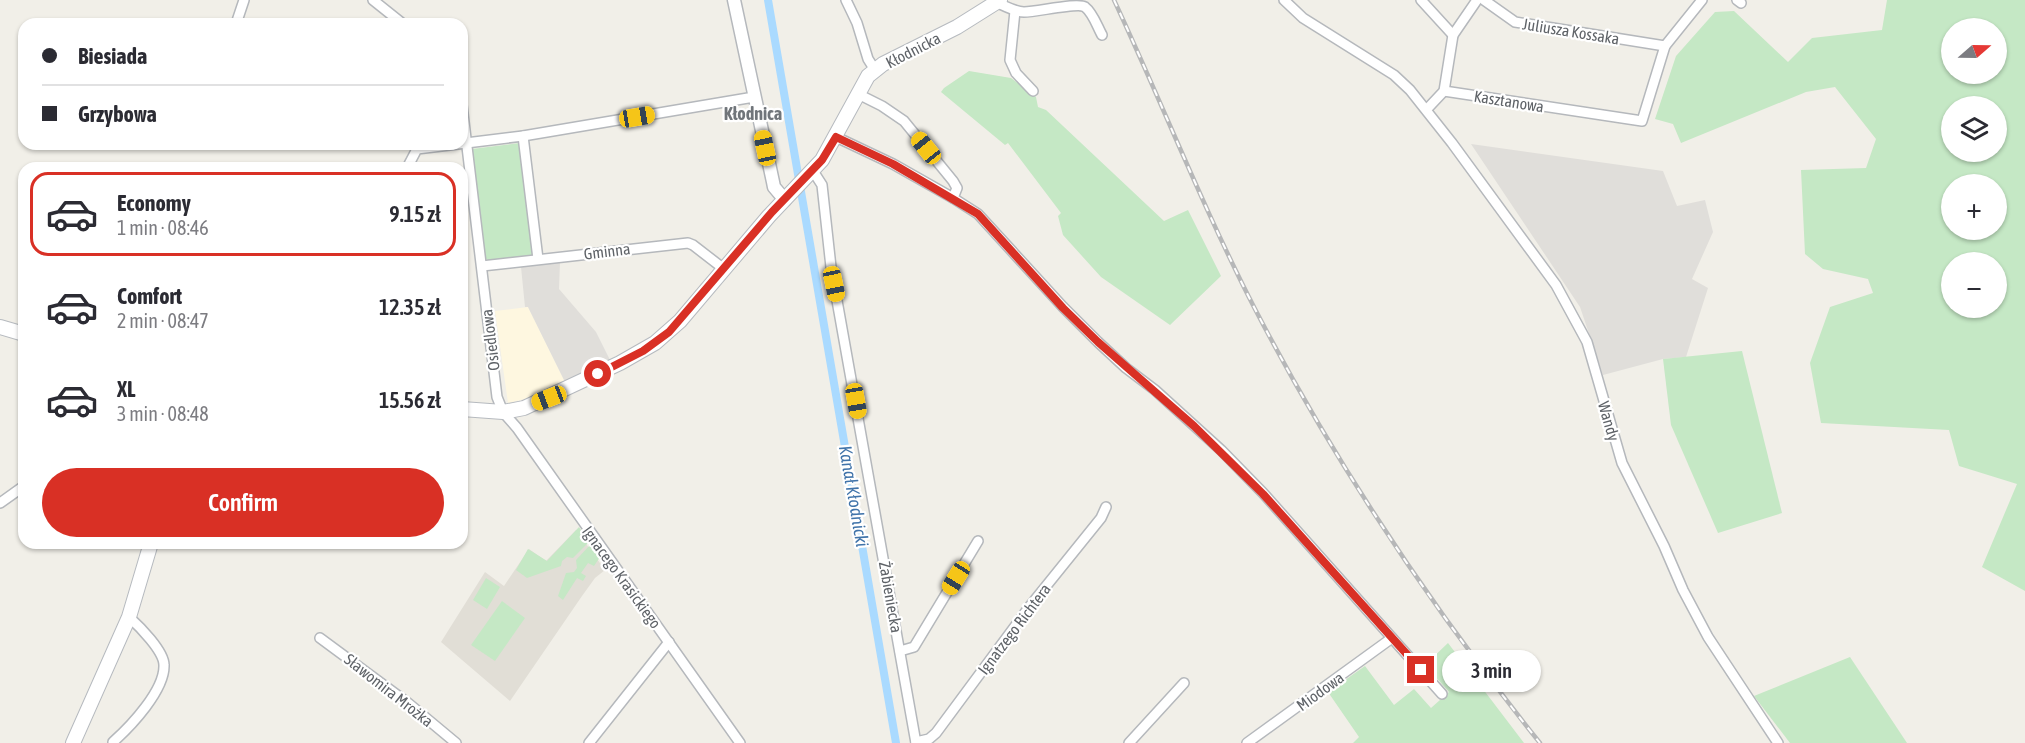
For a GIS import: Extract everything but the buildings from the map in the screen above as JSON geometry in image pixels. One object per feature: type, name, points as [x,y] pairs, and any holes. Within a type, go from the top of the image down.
[{"type":"main road","name":"Kłodnicka","points":[[468,409],[503,412],[524,408],[620,363],[655,343],[675,326],[769,216],[822,160],[868,76],[999,1]]},
{"type":"main road","points":[[0,327],[18,332]]},
{"type":"main road","points":[[73,743],[129,617],[149,549]]},
{"type":"street","points":[[238,18],[244,0]]},
{"type":"street","points":[[373,0],[396,18]]},
{"type":"street","points":[[734,0],[772,182],[784,200]]},
{"type":"street","points":[[846,0],[858,22],[868,59],[875,70]]},
{"type":"street","points":[[1284,0],[1304,18],[1394,75],[1427,109],[1444,91],[1453,35],[1477,0]]},
{"type":"street","points":[[1421,0],[1453,35]]},
{"type":"street","name":"Juliusza Kossaka","points":[[1484,0],[1515,22],[1665,46]]},
{"type":"street","name":"Kasztanowa","points":[[1444,91],[1642,121],[1665,46],[1702,0]]},
{"type":"street","points":[[999,1],[1015,10],[1046,11],[1078,3],[1092,14],[1102,35]]},
{"type":"street","points":[[1015,10],[1010,60],[1016,74],[1033,91]]},
{"type":"street","points":[[858,94],[904,121],[953,180],[957,188],[952,198]]},
{"type":"street","points":[[468,144],[754,97]]},
{"type":"street","name":"Wandy","points":[[1427,109],[1556,285],[1573,315],[1587,342],[1622,463],[1708,637],[1778,743]]},
{"type":"street","points":[[523,136],[538,260]]},
{"type":"street","points":[[836,137],[893,164],[978,214],[1063,308],[1126,368],[1155,390],[1228,457],[1442,694]]},
{"type":"street","name":"Osiedlowa","points":[[467,150],[497,397],[503,412]]},
{"type":"street","name":"Żabieniecka","points":[[811,173],[822,185],[831,267],[916,743]]},
{"type":"street","name":"Gminna","points":[[482,266],[687,243],[693,245],[724,269]]},
{"type":"street","name":"Ignacego Krasickiego","points":[[503,412],[517,428],[740,743]]},
{"type":"street","points":[[0,503],[18,490]]},
{"type":"street","name":"Ignatzego Richtera","points":[[916,743],[936,733],[1030,606],[1101,518],[1106,507]]},
{"type":"street","points":[[900,651],[914,647],[978,541]]},
{"type":"street","points":[[113,742],[130,727],[149,703],[165,666],[157,649],[129,617]]},
{"type":"street","name":"Sławomira Mrożka","points":[[320,638],[408,703],[456,743]]},
{"type":"street","name":"Miodowa","points":[[1247,743],[1392,638]]},
{"type":"street","points":[[590,743],[669,642]]},
{"type":"street","points":[[1129,743],[1184,683]]},
{"type":"shaded area","points":[[1471,144],[1663,171],[1677,206],[1705,200],[1713,232],[1692,279],[1708,288],[1686,357],[1663,359],[1603,375],[1580,307]]},
{"type":"shaded area","points":[[560,262],[559,289],[596,332],[610,360],[565,382],[528,307],[525,307],[521,267]]},
{"type":"shaded area","points":[[528,307],[565,382],[529,398],[508,403],[495,311]]},
{"type":"shaded area","points":[[576,530],[605,570],[595,578],[510,701],[441,642],[485,572],[504,586],[529,549],[546,561]]},
{"type":"green space","points":[[1887,0],[2025,0],[2025,591],[1982,567],[2017,484],[1959,466],[1949,430],[1821,423],[1810,363],[1830,307],[1873,293],[1868,279],[1823,269],[1805,254],[1801,170],[1866,168],[1876,139],[1835,87],[1806,92],[1681,143],[1673,124],[1655,119],[1676,56],[1715,12],[1734,11],[1788,62],[1812,38],[1882,30]]},
{"type":"green space","points":[[969,71],[1011,78],[1036,97],[1038,107],[1046,110],[1164,221],[1188,210],[1221,276],[1170,325],[1101,277],[1063,235],[1058,216],[1061,213],[1008,143],[1005,145],[941,92]]},
{"type":"green space","points":[[520,143],[533,256],[489,261],[485,258],[472,149]]},
{"type":"green space","points":[[1742,351],[1782,513],[1718,533],[1671,425],[1663,359]]},
{"type":"green space","points":[[579,527],[589,542],[573,558],[567,557],[562,561],[561,566],[527,578],[516,570],[528,549],[547,561]]},
{"type":"green space","points":[[591,544],[600,557],[594,566],[588,563],[581,573],[586,576],[583,581],[577,578],[563,600],[558,596],[566,573],[574,572],[577,568],[576,560]]},
{"type":"green space","points":[[486,578],[500,587],[487,609],[473,600]]},
{"type":"green space","points":[[502,601],[525,618],[495,661],[471,645]]},
{"type":"green space","points":[[1448,643],[1524,743],[1353,743],[1359,737],[1328,692],[1365,666],[1394,705],[1414,689],[1431,708],[1449,692],[1425,665]]},
{"type":"green space","points":[[1850,657],[1907,743],[1790,743],[1754,696]]},
{"type":"waterway","name":"Kanał Kłodnicki","points":[[768,0],[896,743]]},
{"type":"railway","points":[[1114,0],[1236,271],[1318,423],[1423,587],[1540,743]]},
{"type":"district","name":"Kłodnica","points":[[753,113]]},
{"type":"route","points":[[598,374],[643,351],[669,332],[772,212],[822,160],[836,137],[893,164],[978,214],[1063,308],[1098,342],[1221,450],[1421,670]]}]
